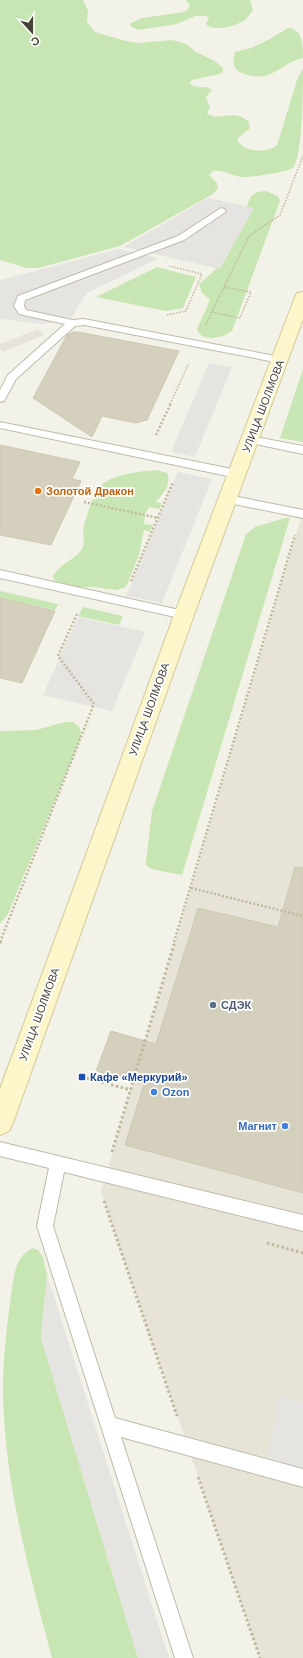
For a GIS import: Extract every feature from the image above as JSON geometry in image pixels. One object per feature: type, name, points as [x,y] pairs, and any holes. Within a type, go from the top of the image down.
[{"type":"street","name":"УЛИЦА ШОЛМОВА","points":[[0,1123],[184,615],[303,297]]},
{"type":"lane","points":[[221,211],[181,238],[21,298],[19,306],[22,312],[72,323],[84,322],[280,360]]},
{"type":"lane","points":[[0,399],[12,377],[72,323]]},
{"type":"lane","points":[[0,425],[237,474]]},
{"type":"lane","points":[[250,440],[303,450]]},
{"type":"lane","points":[[228,499],[302,514]]},
{"type":"lane","points":[[0,574],[184,615]]},
{"type":"lane","points":[[0,1149],[58,1162],[303,1224]]},
{"type":"lane","points":[[58,1162],[45,1226],[184,1658]]},
{"type":"lane","points":[[109,1425],[303,1478]]},
{"type":"path","points":[[147,455],[212,312],[249,236],[280,215],[303,156]]},
{"type":"path","points":[[166,315],[186,311],[202,274],[167,265]]},
{"type":"path","points":[[212,312],[240,318],[251,292],[224,287]]},
{"type":"path","points":[[122,601],[182,462]]},
{"type":"path","points":[[84,502],[158,518]]},
{"type":"path","points":[[260,1658],[101,1192],[302,514]]},
{"type":"path","points":[[0,943],[94,704],[58,656],[86,593]]},
{"type":"path","points":[[191,888],[303,916]]},
{"type":"path","points":[[82,1077],[131,1090]]},
{"type":"shaded area","points":[[208,198],[254,208],[220,269],[123,247]]},
{"type":"shaded area","points":[[119,249],[159,258],[87,293],[71,318],[43,324],[0,319],[0,280]]},
{"type":"shaded area","points":[[38,329],[44,335],[3,352],[0,348],[0,344]]},
{"type":"shaded area","points":[[209,363],[232,367],[195,457],[171,452]]},
{"type":"shaded area","points":[[178,472],[212,479],[162,603],[126,596]]},
{"type":"shaded area","points":[[303,511],[303,1658],[260,1658],[101,1192]]},
{"type":"shaded area","points":[[78,617],[145,632],[112,711],[43,695]]},
{"type":"shaded area","points":[[47,1275],[169,1658],[138,1658],[41,1338]]},
{"type":"shaded area","points":[[279,1396],[303,1403],[303,1483],[264,1472]]},
{"type":"green space","points":[[0,0],[83,0],[88,11],[87,22],[95,32],[138,43],[172,40],[186,44],[196,52],[215,61],[223,68],[223,71],[220,74],[192,80],[190,83],[195,86],[206,87],[212,90],[206,97],[210,107],[207,113],[211,116],[231,115],[243,118],[249,122],[250,128],[237,139],[244,147],[249,149],[267,150],[277,145],[297,80],[303,68],[301,137],[299,151],[293,168],[270,174],[245,177],[222,171],[213,171],[209,175],[217,183],[218,188],[213,194],[120,246],[38,268],[27,268],[0,260]]},
{"type":"green space","points":[[186,0],[250,0],[253,10],[245,20],[225,28],[210,27],[206,24],[209,18],[206,16],[195,16],[177,24],[138,30],[130,26],[131,23],[142,18],[184,12],[190,5]]},
{"type":"green space","points":[[288,28],[297,31],[301,39],[303,58],[268,75],[252,76],[242,73],[236,69],[234,62],[235,52],[251,48]]},
{"type":"green space","points":[[266,191],[278,196],[280,201],[232,331],[223,336],[207,338],[199,333],[197,329],[210,300],[202,293],[199,284],[214,271],[224,257],[251,196],[257,192]]},
{"type":"green space","points":[[157,267],[196,277],[183,308],[166,311],[96,297]]},
{"type":"green space","points":[[303,369],[303,442],[280,438]]},
{"type":"green space","points":[[157,470],[167,473],[168,485],[155,502],[162,503],[159,509],[149,507],[145,514],[144,524],[153,525],[150,532],[144,530],[139,555],[127,585],[124,588],[116,590],[92,587],[72,587],[59,584],[54,580],[53,576],[56,571],[81,551],[84,541],[84,525],[98,488],[113,478],[136,472]]},
{"type":"green space","points":[[285,518],[290,518],[182,875],[151,869],[146,865],[146,862],[152,811],[246,534],[255,527]]},
{"type":"green space","points":[[0,591],[58,604],[55,610],[0,598]]},
{"type":"green space","points":[[83,607],[123,616],[119,625],[78,616]]},
{"type":"green space","points":[[65,722],[73,722],[79,727],[81,732],[80,740],[8,914],[0,924],[0,731],[36,730]]},
{"type":"green space","points":[[33,1248],[38,1250],[43,1257],[47,1275],[41,1338],[138,1658],[52,1658],[36,1599],[22,1539],[11,1479],[4,1418],[3,1389],[5,1346],[13,1279],[21,1257]]},
{"type":"building","points":[[73,332],[179,351],[147,420],[135,423],[102,416],[92,437],[33,398],[67,335]]},
{"type":"building","name":"Золотой Дракон","points":[[0,445],[80,462],[72,479],[81,481],[51,545],[0,535]]},
{"type":"building","points":[[0,598],[55,611],[22,683],[0,678]]},
{"type":"building","points":[[295,867],[303,868],[303,1193],[125,1145],[144,1084],[96,1071],[111,1031],[156,1044],[198,908],[278,927]]},
{"type":"place","name":"Золотой Дракон","points":[[38,491]]},
{"type":"place","name":"СДЭК","points":[[213,1005]]},
{"type":"place","name":"Кафе «Меркурий»","points":[[82,1077]]},
{"type":"place","name":"Ozon","points":[[154,1092]]},
{"type":"place","name":"Магнит","points":[[285,1126]]}]
